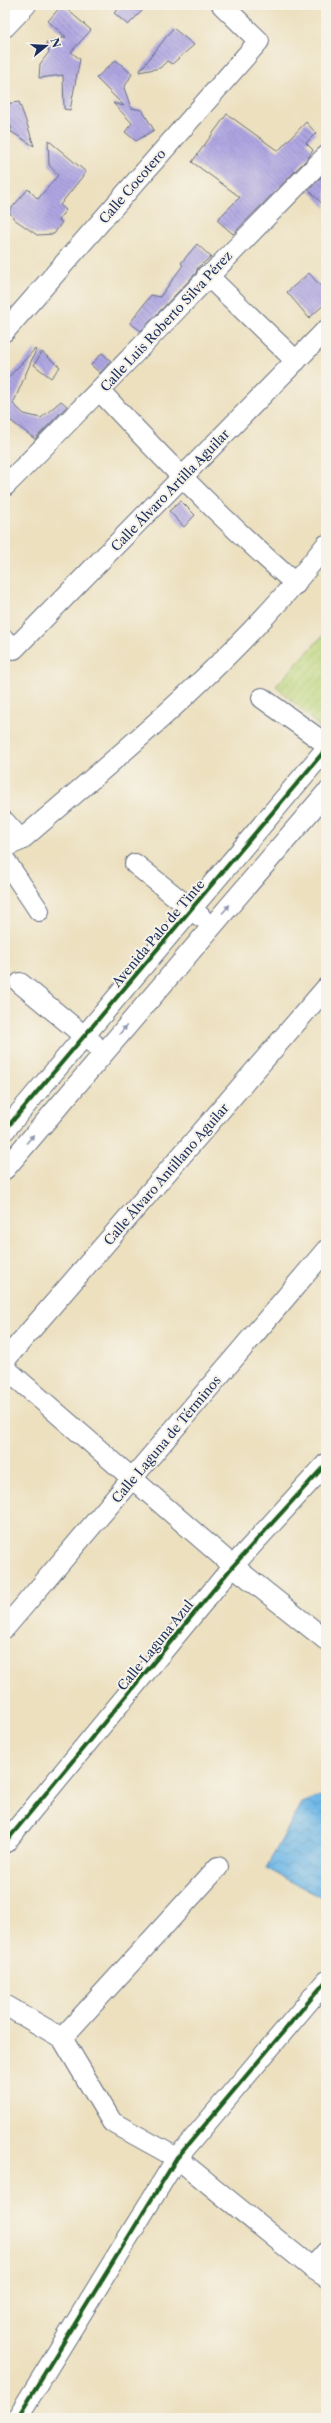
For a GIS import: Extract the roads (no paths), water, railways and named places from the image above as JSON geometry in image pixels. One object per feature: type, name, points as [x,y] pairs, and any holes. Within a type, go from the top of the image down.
[{"type":"street","points":[[5,27],[26,5]]},
{"type":"street","name":"Calle Cocotero","points":[[5,331],[259,41],[222,5]]},
{"type":"street","name":"Calle Luis Roberto Silva Pérez","points":[[5,486],[100,391],[207,275],[326,156]]},
{"type":"street","points":[[207,275],[296,361]]},
{"type":"street","name":"Calle Álvaro Artilla Aguilar","points":[[10,644],[182,479],[326,330]]},
{"type":"street","points":[[100,391],[182,479],[242,537],[296,584]]},
{"type":"street","points":[[5,822],[13,843],[174,707],[296,584],[326,545]]},
{"type":"street","points":[[262,698],[326,744]]},
{"type":"street","name":"Avenida Palo de Tinte","points":[[5,1130],[326,749]]},
{"type":"street","points":[[5,1169],[326,793]]},
{"type":"street","points":[[5,860],[39,911]]},
{"type":"street","points":[[135,864],[212,925]]},
{"type":"street","points":[[20,983],[104,1053]]},
{"type":"street","name":"Calle Álvaro Antillano Aguilar","points":[[5,1360],[326,988]]},
{"type":"street","name":"Calle Laguna de Términos","points":[[5,1628],[134,1478],[326,1250]]},
{"type":"street","points":[[5,1368],[134,1478],[233,1566],[326,1640]]},
{"type":"street","name":"Calle Laguna Azul","points":[[5,1843],[233,1566],[326,1464]]},
{"type":"street","points":[[62,2038],[218,1868]]},
{"type":"street","points":[[5,2409],[17,2418],[177,2158],[326,1981]]},
{"type":"street","points":[[5,2005],[62,2038],[112,2122],[177,2158],[319,2273],[326,2252]]},
{"type":"water","points":[[326,1794],[326,1900],[266,1868],[302,1803]]}]
